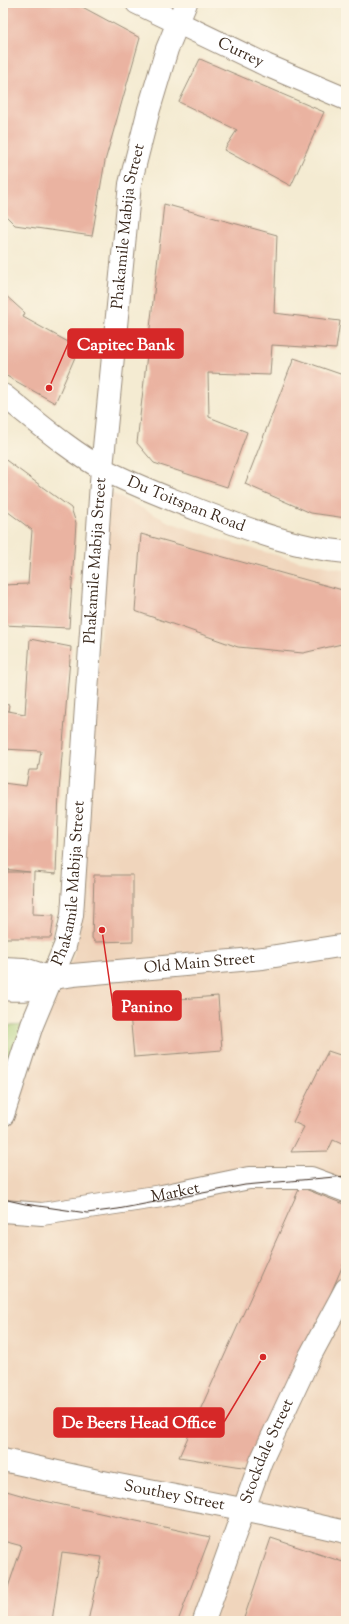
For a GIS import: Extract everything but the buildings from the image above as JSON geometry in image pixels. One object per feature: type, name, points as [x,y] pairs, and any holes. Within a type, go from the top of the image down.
[{"type":"street","name":"Currey","points":[[137,3],[266,65],[346,99]]},
{"type":"street","name":"Phakamile Mabija Street","points":[[3,1115],[32,1025],[65,946],[72,915],[102,468],[130,184],[148,109],[177,23],[186,3]]},
{"type":"street","name":"Du Toitspan Road","points":[[3,395],[80,454],[102,468],[166,498],[252,530],[306,546],[346,552]]},
{"type":"street","name":"Old Main Street","points":[[52,978],[263,958],[346,945]]},
{"type":"street","points":[[3,968],[24,969],[52,978]]},
{"type":"street","points":[[3,989],[21,991],[36,988],[52,978]]},
{"type":"street","name":"Market","points":[[3,1211],[42,1214],[162,1196],[249,1178],[311,1178],[346,1191]]},
{"type":"street","name":"Stockdale Street","points":[[204,1621],[243,1509],[280,1419],[310,1356],[346,1289]]},
{"type":"street","name":"Southey Street","points":[[3,1460],[98,1481],[243,1509],[346,1532]]},
{"type":"shaded area","points":[[110,492],[169,522],[225,541],[291,559],[346,570],[346,1621],[3,1621],[3,1153],[41,1034],[73,957],[80,927]]},
{"type":"green space","points":[[32,1025],[3,1114],[3,1026]]},
{"type":"tram line","points":[[3,1199],[25,1204],[87,1213],[118,1209],[245,1185],[346,1176]]},
{"type":"place","name":"Capitec Bank","points":[[49,388]]},
{"type":"place","name":"Panino","points":[[102,930]]},
{"type":"place","name":"De Beers Head Office","points":[[263,1357]]}]
